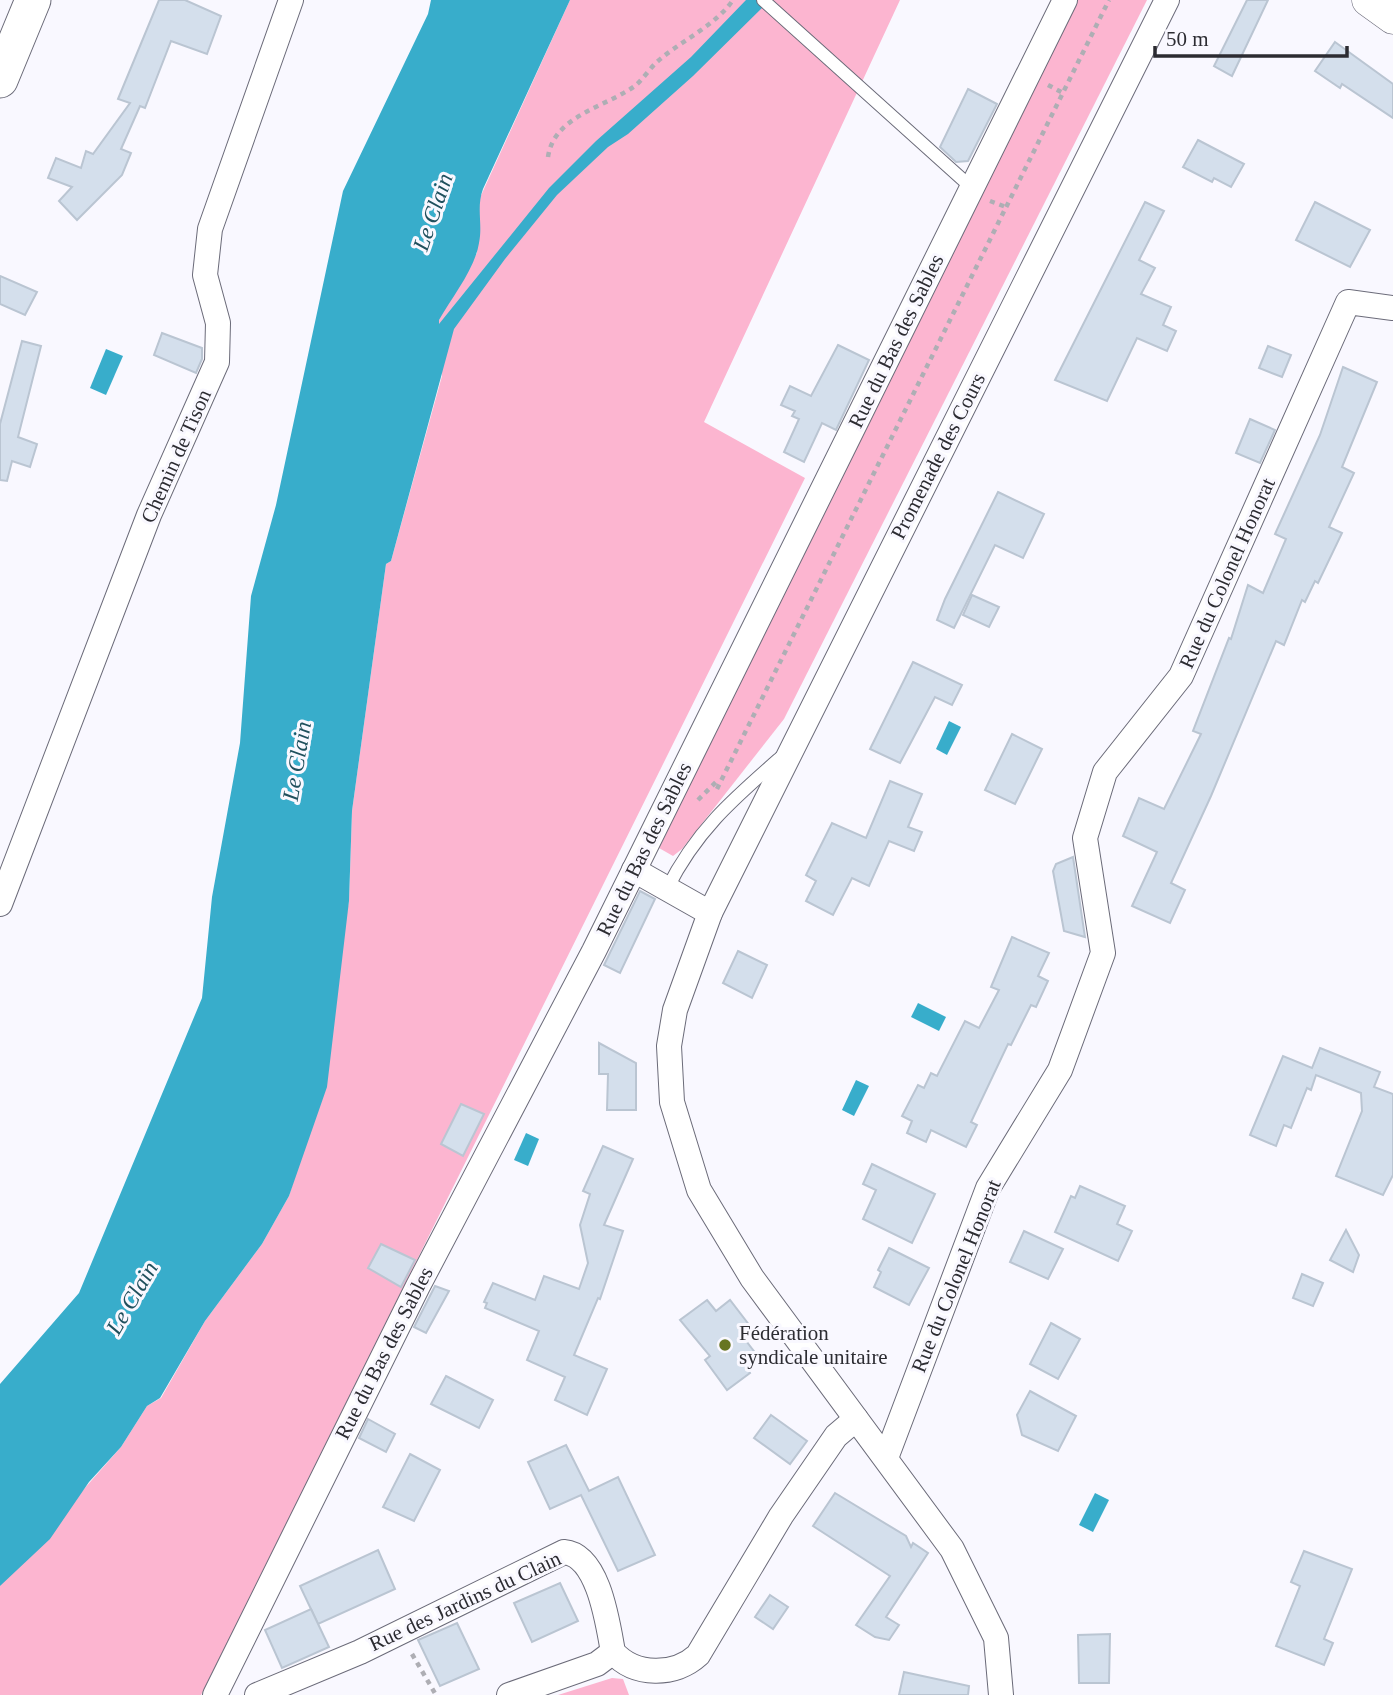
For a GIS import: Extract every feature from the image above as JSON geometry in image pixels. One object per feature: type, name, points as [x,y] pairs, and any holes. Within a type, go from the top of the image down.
[{"type":"main road","points":[[0,80],[33,0]]},
{"type":"street","name":"Chemin de Tison","points":[[0,904],[149,515],[217,362],[218,323],[205,275],[210,229],[291,0]]},
{"type":"street","name":"Rue du Bas des Sables","points":[[215,1695],[418,1286],[982,195],[1065,0]]},
{"type":"street","name":"Promenade des Cours","points":[[1001,1695],[996,1638],[952,1549],[724,1235],[699,1189],[672,1102],[669,1046],[675,1010],[710,913],[1167,0]]},
{"type":"street","points":[[1368,0],[1393,18]]},
{"type":"street","name":"Rue du Colonel Honorat","points":[[886,1458],[988,1188],[1060,1070],[1103,953],[1085,838],[1105,772],[1181,676],[1348,302],[1393,308]]},
{"type":"street","points":[[634,870],[710,913]]},
{"type":"street","points":[[509,1695],[597,1664],[612,1652],[628,1663],[662,1671],[678,1670],[688,1664],[698,1655],[781,1516],[836,1436],[856,1419]]},
{"type":"street","name":"Rue des Jardins du Clain","points":[[257,1695],[360,1651],[564,1552],[578,1556],[603,1597],[612,1652]]},
{"type":"lane","points":[[766,3],[982,195]]},
{"type":"lane","points":[[667,889],[685,852],[725,806],[791,749]]},
{"type":"path","points":[[548,157],[550,144],[565,124],[637,84],[657,61],[728,8],[733,0]]},
{"type":"path","points":[[707,827],[702,816],[1109,0]]},
{"type":"path","points":[[982,195],[1006,207]]},
{"type":"path","points":[[424,1671],[436,1695]]},
{"type":"shaded area","points":[[570,0],[900,0],[704,422],[805,478],[201,1695],[0,1695],[0,1586],[121,1447],[147,1406],[161,1398],[205,1321],[262,1244],[289,1196],[304,1147],[349,901],[352,811],[386,564],[391,561],[442,376],[438,320],[477,253],[478,202]]},
{"type":"shaded area","points":[[1077,0],[1147,0],[784,719],[682,849],[673,856],[659,848],[977,196]]},
{"type":"shaded area","points":[[612,1678],[623,1679],[629,1695],[558,1695]]},
{"type":"water","name":"Le Clain","points":[[431,0],[570,0],[483,189],[477,253],[439,324],[549,188],[596,141],[691,57],[746,0],[770,0],[693,76],[628,134],[608,147],[557,195],[505,259],[454,329],[391,561],[386,564],[352,811],[349,901],[327,1087],[289,1196],[262,1244],[205,1321],[160,1398],[147,1406],[121,1447],[89,1482],[50,1539],[0,1586],[0,1384],[79,1293],[202,998],[212,897],[240,743],[251,596],[276,505],[343,191],[428,14]]},
{"type":"water","points":[[106,349],[123,356],[106,395],[90,388]]},
{"type":"water","points":[[949,721],[961,727],[947,755],[936,749]]},
{"type":"water","points":[[918,1003],[946,1017],[939,1031],[911,1017]]},
{"type":"water","points":[[856,1080],[869,1086],[854,1116],[842,1110]]},
{"type":"water","points":[[526,1133],[539,1139],[528,1166],[514,1160]]},
{"type":"water","points":[[1095,1493],[1109,1500],[1093,1532],[1079,1525]]},
{"type":"building","points":[[159,0],[185,0],[221,16],[207,54],[171,41],[145,108],[140,106],[121,149],[131,153],[122,175],[77,220],[59,201],[72,187],[48,178],[56,158],[81,168],[86,151],[93,154],[130,103],[118,99]]},
{"type":"building","points":[[1247,0],[1268,0],[1232,76],[1214,66]]},
{"type":"building","points":[[1335,42],[1393,84],[1393,118],[1342,84],[1340,88],[1315,71]]},
{"type":"building","points":[[968,89],[997,104],[968,161],[956,162],[940,147]]},
{"type":"building","points":[[1198,140],[1244,164],[1231,187],[1214,178],[1212,182],[1183,167]]},
{"type":"building","points":[[1145,202],[1164,211],[1139,260],[1155,268],[1141,294],[1171,307],[1163,325],[1176,331],[1167,351],[1137,338],[1107,401],[1055,380]]},
{"type":"building","points":[[1315,202],[1370,230],[1350,267],[1296,240]]},
{"type":"building","points":[[0,276],[37,292],[25,315],[0,304]]},
{"type":"building","points":[[162,333],[202,348],[202,359],[196,373],[154,355]]},
{"type":"building","points":[[22,341],[41,346],[18,437],[37,444],[30,467],[12,461],[7,481],[0,480],[0,424]]},
{"type":"building","points":[[838,345],[869,360],[836,430],[822,423],[804,462],[784,452],[799,419],[792,416],[795,411],[781,405],[790,386],[811,396]]},
{"type":"building","points":[[1268,346],[1291,355],[1282,377],[1259,368]]},
{"type":"building","points":[[1343,367],[1377,382],[1342,467],[1354,473],[1329,527],[1342,533],[1318,583],[1315,581],[1305,602],[1302,600],[1284,645],[1276,641],[1171,883],[1185,890],[1170,923],[1132,906],[1157,852],[1123,836],[1139,798],[1164,809],[1201,734],[1193,731],[1229,638],[1231,639],[1248,585],[1263,593],[1286,539],[1275,534],[1320,435]]},
{"type":"building","points":[[1250,419],[1275,430],[1260,463],[1236,453]]},
{"type":"building","points":[[998,492],[1044,514],[1023,558],[995,545],[954,628],[937,620]]},
{"type":"building","points":[[972,595],[999,607],[989,627],[963,615]]},
{"type":"building","points":[[913,662],[962,685],[952,705],[935,697],[900,763],[870,749]]},
{"type":"building","points":[[1012,734],[1042,749],[1015,804],[985,790]]},
{"type":"building","points":[[890,781],[922,794],[908,827],[922,832],[914,851],[889,841],[869,886],[852,878],[833,915],[806,901],[816,881],[806,875],[832,823],[866,838]]},
{"type":"building","points":[[1073,857],[1085,937],[1064,931],[1053,871],[1056,864]]},
{"type":"building","points":[[640,891],[655,899],[620,973],[604,965]]},
{"type":"building","points":[[1012,937],[1049,953],[1038,976],[1048,981],[1036,1007],[1031,1005],[1011,1045],[1008,1044],[971,1122],[977,1125],[966,1147],[931,1130],[926,1142],[907,1133],[912,1121],[902,1116],[918,1085],[924,1088],[931,1073],[937,1076],[965,1021],[979,1028],[999,990],[991,987]]},
{"type":"building","points":[[738,951],[767,965],[752,998],[723,983]]},
{"type":"building","points":[[599,1043],[636,1063],[636,1110],[607,1110],[608,1074],[599,1074]]},
{"type":"building","points":[[1320,1048],[1380,1072],[1374,1087],[1393,1094],[1393,1175],[1383,1195],[1336,1176],[1362,1111],[1361,1093],[1316,1075],[1311,1090],[1307,1088],[1291,1128],[1284,1125],[1276,1146],[1250,1135],[1283,1056],[1312,1068]]},
{"type":"building","points":[[461,1104],[484,1114],[463,1156],[441,1144]]},
{"type":"building","points":[[603,1146],[633,1159],[604,1225],[623,1231],[600,1299],[598,1298],[574,1355],[607,1369],[587,1415],[555,1400],[565,1377],[527,1360],[539,1331],[485,1308],[487,1303],[484,1302],[493,1283],[535,1300],[544,1276],[579,1289],[588,1263],[580,1225],[590,1194],[583,1191]]},
{"type":"building","points":[[872,1164],[935,1194],[912,1243],[863,1219],[876,1190],[863,1184]]},
{"type":"building","points":[[1080,1186],[1125,1206],[1117,1224],[1132,1231],[1118,1261],[1055,1232],[1071,1196],[1075,1198]]},
{"type":"building","points":[[1346,1230],[1359,1255],[1353,1272],[1330,1260]]},
{"type":"building","points":[[1024,1231],[1063,1249],[1048,1279],[1010,1262]]},
{"type":"building","points":[[381,1244],[415,1260],[401,1287],[368,1268]]},
{"type":"building","points":[[889,1248],[929,1268],[909,1305],[874,1287],[881,1272],[878,1270]]},
{"type":"building","points":[[1302,1274],[1323,1283],[1313,1306],[1293,1298]]},
{"type":"building","points":[[435,1286],[449,1291],[426,1333],[414,1327]]},
{"type":"building","name":"Fédération syndicale unitaire","points":[[707,1300],[716,1311],[730,1300],[750,1326],[740,1333],[760,1359],[747,1368],[750,1373],[727,1390],[705,1360],[710,1356],[680,1320]]},
{"type":"building","points":[[1051,1323],[1080,1339],[1058,1379],[1030,1364]]},
{"type":"building","points":[[446,1376],[493,1400],[479,1428],[431,1404]]},
{"type":"building","points":[[1030,1391],[1076,1416],[1058,1451],[1022,1435],[1017,1415]]},
{"type":"building","points":[[771,1415],[807,1441],[790,1464],[754,1438]]},
{"type":"building","points":[[368,1419],[395,1434],[386,1452],[359,1438]]},
{"type":"building","points":[[566,1445],[589,1491],[618,1477],[655,1555],[618,1571],[581,1495],[550,1509],[528,1462]]},
{"type":"building","points":[[410,1454],[440,1470],[414,1521],[383,1507]]},
{"type":"building","points":[[835,1493],[906,1536],[911,1547],[913,1543],[928,1553],[886,1617],[899,1625],[889,1640],[875,1637],[856,1625],[890,1576],[813,1526]]},
{"type":"building","points":[[378,1550],[395,1589],[318,1624],[300,1586]]},
{"type":"building","points":[[1304,1551],[1352,1569],[1324,1639],[1333,1643],[1324,1665],[1276,1646],[1300,1586],[1291,1582]]},
{"type":"building","points":[[560,1583],[578,1621],[532,1642],[514,1603]]},
{"type":"building","points":[[770,1595],[788,1607],[773,1629],[755,1617]]},
{"type":"building","points":[[311,1609],[329,1647],[282,1668],[265,1630]]},
{"type":"building","points":[[457,1623],[479,1669],[440,1686],[418,1640]]},
{"type":"building","points":[[1110,1634],[1109,1683],[1079,1683],[1078,1635]]},
{"type":"building","points":[[904,1672],[969,1686],[968,1695],[899,1695]]},
{"type":"place","name":"Fédération syndicale unitaire","points":[[725,1345]]}]
